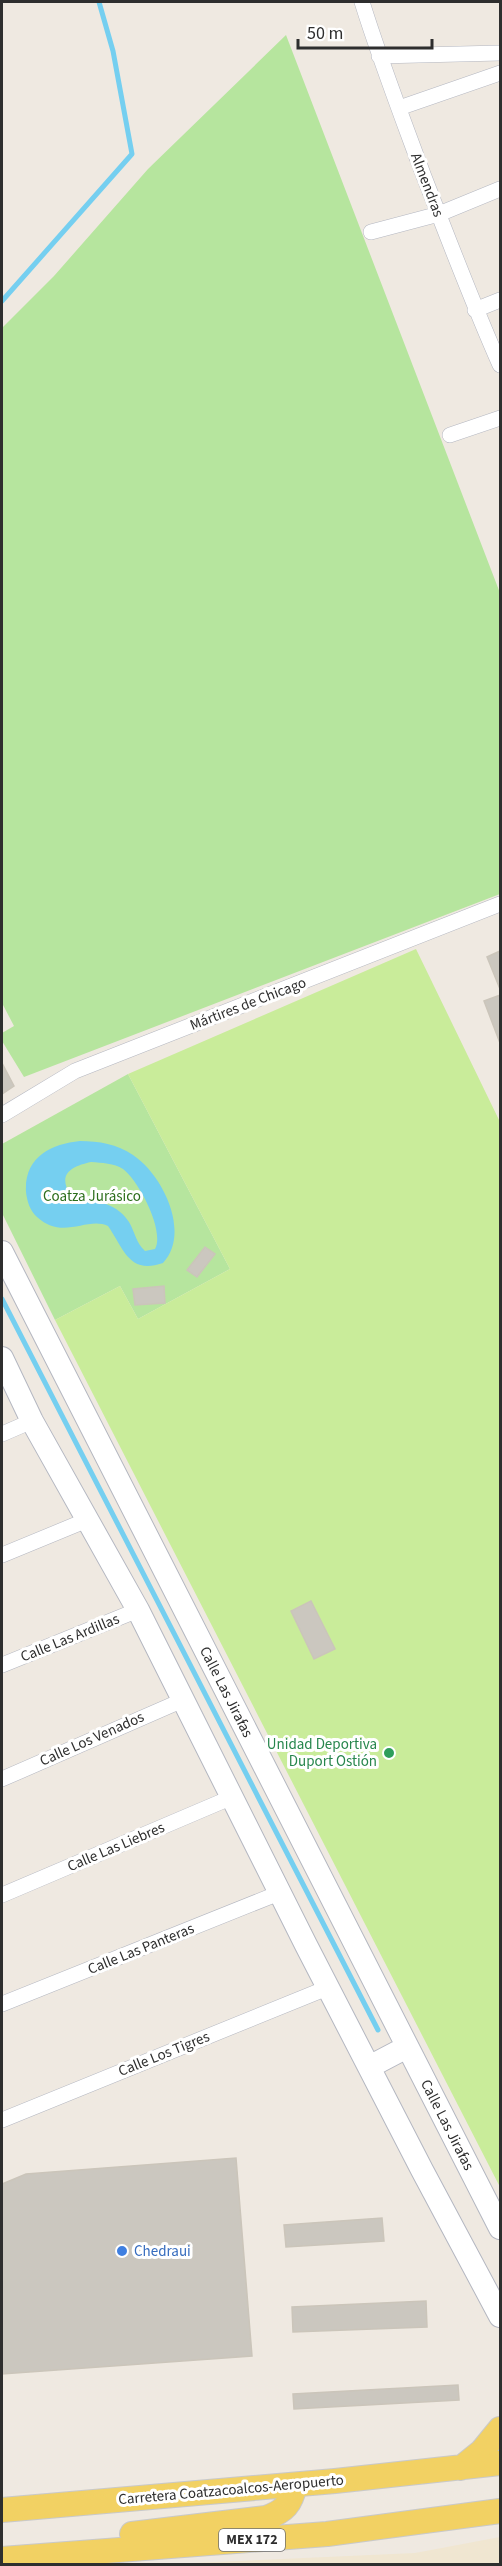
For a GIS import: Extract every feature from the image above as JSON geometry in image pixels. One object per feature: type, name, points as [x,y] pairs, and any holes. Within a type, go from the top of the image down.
[{"type":"main road","name":"Calle Las Jirafas","points":[[2,1252],[501,2228]]},
{"type":"main road","points":[[2,1358],[32,1421],[138,1610],[327,1988],[501,2316]]},
{"type":"main road","points":[[369,2067],[407,2047]]},
{"type":"main road","points":[[461,2468],[482,2451],[501,2429]]},
{"type":"main road","name":"Carretera Coatzacoalcos-Aeropuerto","points":[[2,2510],[296,2485],[501,2463]]},
{"type":"main road","points":[[64,2553],[122,2536],[266,2517],[286,2508],[296,2485]]},
{"type":"main road","name":"MEX 172","points":[[2,2559],[327,2534],[501,2511]]},
{"type":"street","name":"Almendras","points":[[362,2],[379,56],[475,310],[501,365]]},
{"type":"street","points":[[379,56],[501,53]]},
{"type":"street","points":[[399,108],[501,74]]},
{"type":"street","points":[[371,232],[439,214],[501,189]]},
{"type":"street","points":[[475,310],[501,300]]},
{"type":"street","points":[[450,435],[501,418]]},
{"type":"street","name":"Mártires de Chicago","points":[[2,1115],[75,1071],[501,904]]},
{"type":"street","points":[[2,1434],[32,1421]]},
{"type":"street","points":[[2,1555],[87,1520]]},
{"type":"street","name":"Calle Las Ardillas","points":[[2,1665],[138,1610]]},
{"type":"street","name":"Calle Los Venados","points":[[2,1779],[183,1700]]},
{"type":"street","name":"Calle Las Liebres","points":[[2,1895],[230,1798]]},
{"type":"street","name":"Calle Las Panteras","points":[[2,2004],[279,1893]]},
{"type":"street","name":"Calle Los Tigres","points":[[2,2120],[327,1988]]},
{"type":"shaded area","points":[[500,2537],[500,2564],[170,2564],[415,2553]]},
{"type":"green space","points":[[286,35],[500,593],[500,894],[24,1077],[2,1041],[2,1033],[14,1026],[2,1003],[2,328],[54,276],[148,169]]},
{"type":"green space","name":"Unidad Deportiva Duport Ostión","points":[[416,949],[500,1122],[500,2187],[55,1320],[120,1286],[138,1319],[230,1269],[128,1074]]},
{"type":"green space","name":"Coatza Jurásico","points":[[128,1074],[230,1269],[138,1319],[120,1286],[55,1320],[2,1213],[2,1144]]},
{"type":"water","points":[[94,1142],[121,1148],[144,1164],[154,1176],[170,1205],[174,1221],[171,1251],[163,1263],[142,1266],[135,1263],[123,1251],[108,1226],[92,1224],[56,1227],[47,1224],[35,1215],[29,1206],[26,1192],[30,1170],[41,1154],[69,1143]],"holes":[[[91,1162],[119,1167],[136,1184],[153,1219],[157,1241],[155,1249],[145,1251],[142,1248],[129,1222],[117,1209],[70,1194],[66,1187],[66,1176],[73,1168]]]},
{"type":"building","points":[[500,951],[500,989],[487,957]]},
{"type":"building","points":[[500,995],[500,1043],[484,1001]]},
{"type":"building","points":[[2,1063],[14,1086],[2,1094]]},
{"type":"building","points":[[205,1247],[215,1254],[197,1277],[187,1270]]},
{"type":"building","points":[[164,1286],[165,1303],[135,1305],[133,1289]]},
{"type":"building","points":[[311,1601],[335,1649],[314,1659],[291,1611]]},
{"type":"building","name":"Chedraui","points":[[236,2158],[252,2356],[2,2374],[2,2184],[26,2174]]},
{"type":"building","points":[[382,2218],[384,2241],[286,2247],[284,2225]]},
{"type":"building","points":[[426,2301],[427,2327],[293,2332],[292,2307]]},
{"type":"building","points":[[458,2385],[459,2400],[294,2409],[293,2394]]},
{"type":"waterway","points":[[2,301],[132,154],[113,51],[99,2]]},
{"type":"waterway","points":[[2,1299],[378,2030]]},
{"type":"place","name":"Unidad Deportiva Duport Ostión","points":[[389,1753]]},
{"type":"place","name":"Chedraui","points":[[122,2251]]}]
